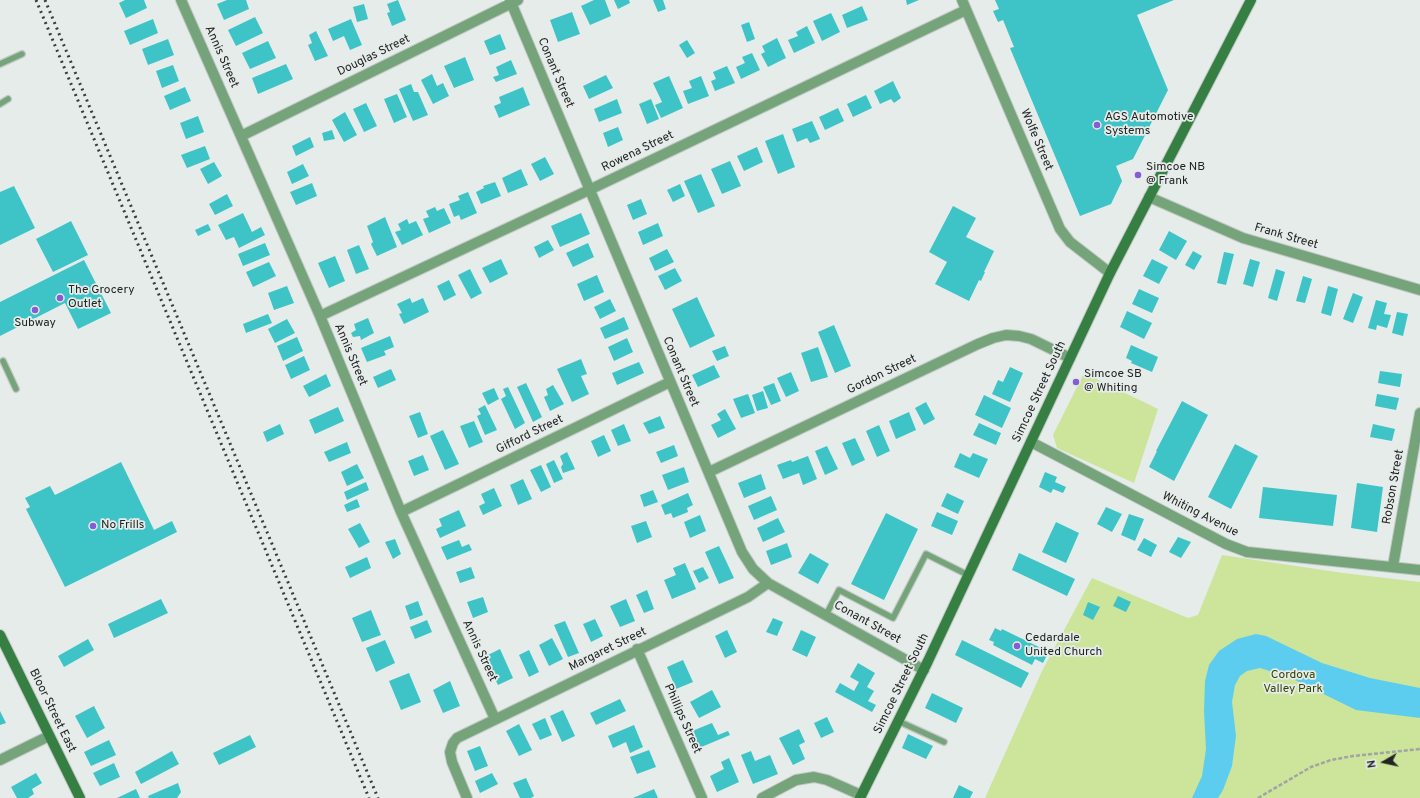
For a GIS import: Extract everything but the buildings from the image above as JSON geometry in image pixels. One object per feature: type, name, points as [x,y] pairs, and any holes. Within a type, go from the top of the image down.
[{"type":"main road","name":"Simcoe Street South","points":[[860,797],[924,670],[1110,273],[1251,0]]},
{"type":"main road","name":"Bloor Street East","points":[[0,635],[80,798]]},
{"type":"street","name":"Annis Street","points":[[181,0],[320,316],[401,512],[495,719]]},
{"type":"street","name":"Douglas Street","points":[[241,136],[513,1]]},
{"type":"street","name":"Conant Street","points":[[513,1],[589,190],[742,552],[753,569],[768,583],[924,670]]},
{"type":"street","name":"Rowena Street","points":[[320,316],[589,190],[964,5]]},
{"type":"street","name":"Wolfe Street","points":[[964,5],[1060,229],[1070,242],[1110,273]]},
{"type":"street","name":"Frank Street","points":[[1149,197],[1243,238],[1420,290]]},
{"type":"street","name":"Gordon Street","points":[[709,472],[993,338],[1006,335],[1019,336],[1070,358]]},
{"type":"street","name":"Gifford Street","points":[[401,512],[670,382]]},
{"type":"street","name":"Robson Street","points":[[1393,566],[1420,413]]},
{"type":"street","name":"Whiting Avenue","points":[[1031,442],[1226,544],[1247,552],[1420,570]]},
{"type":"street","name":"Margaret Street","points":[[467,798],[452,762],[450,752],[453,743],[457,738],[637,649],[748,597],[768,583]]},
{"type":"street","name":"Phillips Street","points":[[637,649],[702,798]]},
{"type":"street","points":[[0,760],[49,736]]},
{"type":"street","points":[[762,798],[796,780],[814,777],[827,780],[860,797]]},
{"type":"lane","points":[[0,64],[22,54]]},
{"type":"lane","points":[[0,104],[8,100]]},
{"type":"lane","points":[[3,361],[16,388]]},
{"type":"lane","points":[[826,615],[839,590],[893,618],[926,554],[968,575]]},
{"type":"lane","points":[[898,721],[944,742]]},
{"type":"path","points":[[1258,798],[1311,767],[1331,760],[1352,756],[1420,749]]},
{"type":"green space","points":[[1084,373],[1158,409],[1134,483],[1057,448],[1053,435]]},
{"type":"green space","name":"Cordova Valley Park","points":[[1222,555],[1343,573],[1420,582],[1420,798],[985,798],[1042,671],[1092,578],[1188,618],[1198,615]]},
{"type":"water","points":[[1256,634],[1266,636],[1322,663],[1370,678],[1420,688],[1420,718],[1356,710],[1289,677],[1260,668],[1247,671],[1240,676],[1235,685],[1232,702],[1236,736],[1232,766],[1223,790],[1218,798],[1192,798],[1202,776],[1206,749],[1204,711],[1205,681],[1209,665],[1219,651],[1237,639]]},
{"type":"railway","points":[[36,0],[369,798]]},
{"type":"railway","points":[[45,0],[378,798]]},
{"type":"place","name":"AGS Automotive Systems","points":[[1097,125]]},
{"type":"place","name":"Simcoe NB @ Frank","points":[[1138,175]]},
{"type":"place","name":"The Grocery Outlet","points":[[60,298]]},
{"type":"place","name":"Subway","points":[[35,310]]},
{"type":"place","name":"Simcoe SB @ Whiting","points":[[1076,382]]},
{"type":"place","name":"No Frills","points":[[93,526]]},
{"type":"place","name":"Cedardale United Church","points":[[1017,646]]}]
